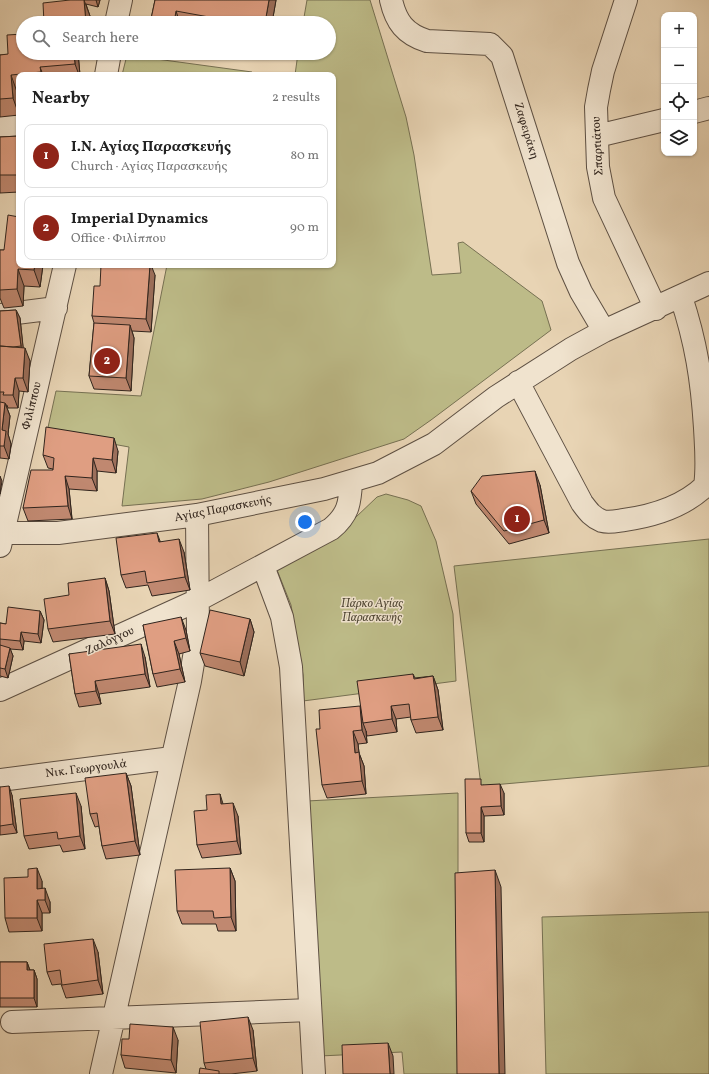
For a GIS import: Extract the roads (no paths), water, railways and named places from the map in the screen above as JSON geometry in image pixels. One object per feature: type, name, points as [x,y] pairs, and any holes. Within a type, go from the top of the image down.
[{"type":"street","points":[[118,16],[121,0]]},
{"type":"street","name":"Ζαφειράκη","points":[[392,0],[396,18],[401,25],[419,38],[427,40],[490,44],[502,56],[568,263],[581,292],[604,331]]},
{"type":"street","name":"Σπαρτιάτου","points":[[626,0],[600,84],[596,107],[600,182],[604,198],[656,309]]},
{"type":"street","points":[[107,72],[109,60]]},
{"type":"street","points":[[697,111],[709,108]]},
{"type":"street","points":[[597,136],[661,121]]},
{"type":"street","points":[[0,126],[16,125]]},
{"type":"street","name":"Φιλίππου","points":[[1,537],[64,268]]},
{"type":"street","name":"Αγίας Παρασκευής","points":[[1,537],[58,533],[197,515],[351,482],[385,470],[434,444],[518,382],[571,349],[604,331],[656,309],[709,283]]},
{"type":"street","points":[[518,382],[582,503],[589,513],[595,518],[604,521],[615,521],[644,518],[657,514],[687,500],[705,486],[707,454],[703,392],[693,334],[681,297]]},
{"type":"street","points":[[0,316],[56,308]]},
{"type":"street","name":"Ζαλόγγου","points":[[0,690],[198,600],[330,529],[341,520],[347,511],[351,496],[351,482]]},
{"type":"street","points":[[101,1074],[115,1019],[190,681],[198,633],[197,515]]},
{"type":"street","points":[[263,566],[282,617],[291,667],[314,1074]]},
{"type":"street","name":"Νικ. Γεωργουλά","points":[[0,780],[172,758]]},
{"type":"street","points":[[12,1022],[310,1010]]},
{"type":"place","name":"Imperial Dynamics","points":[[107,361]]},
{"type":"place","name":"Ι.Ν. Αγίας Παρασκευής","points":[[517,519]]},
{"type":"park label","name":"Πάρκο Αγίας Παρασκευής","points":[[372,611]]}]
